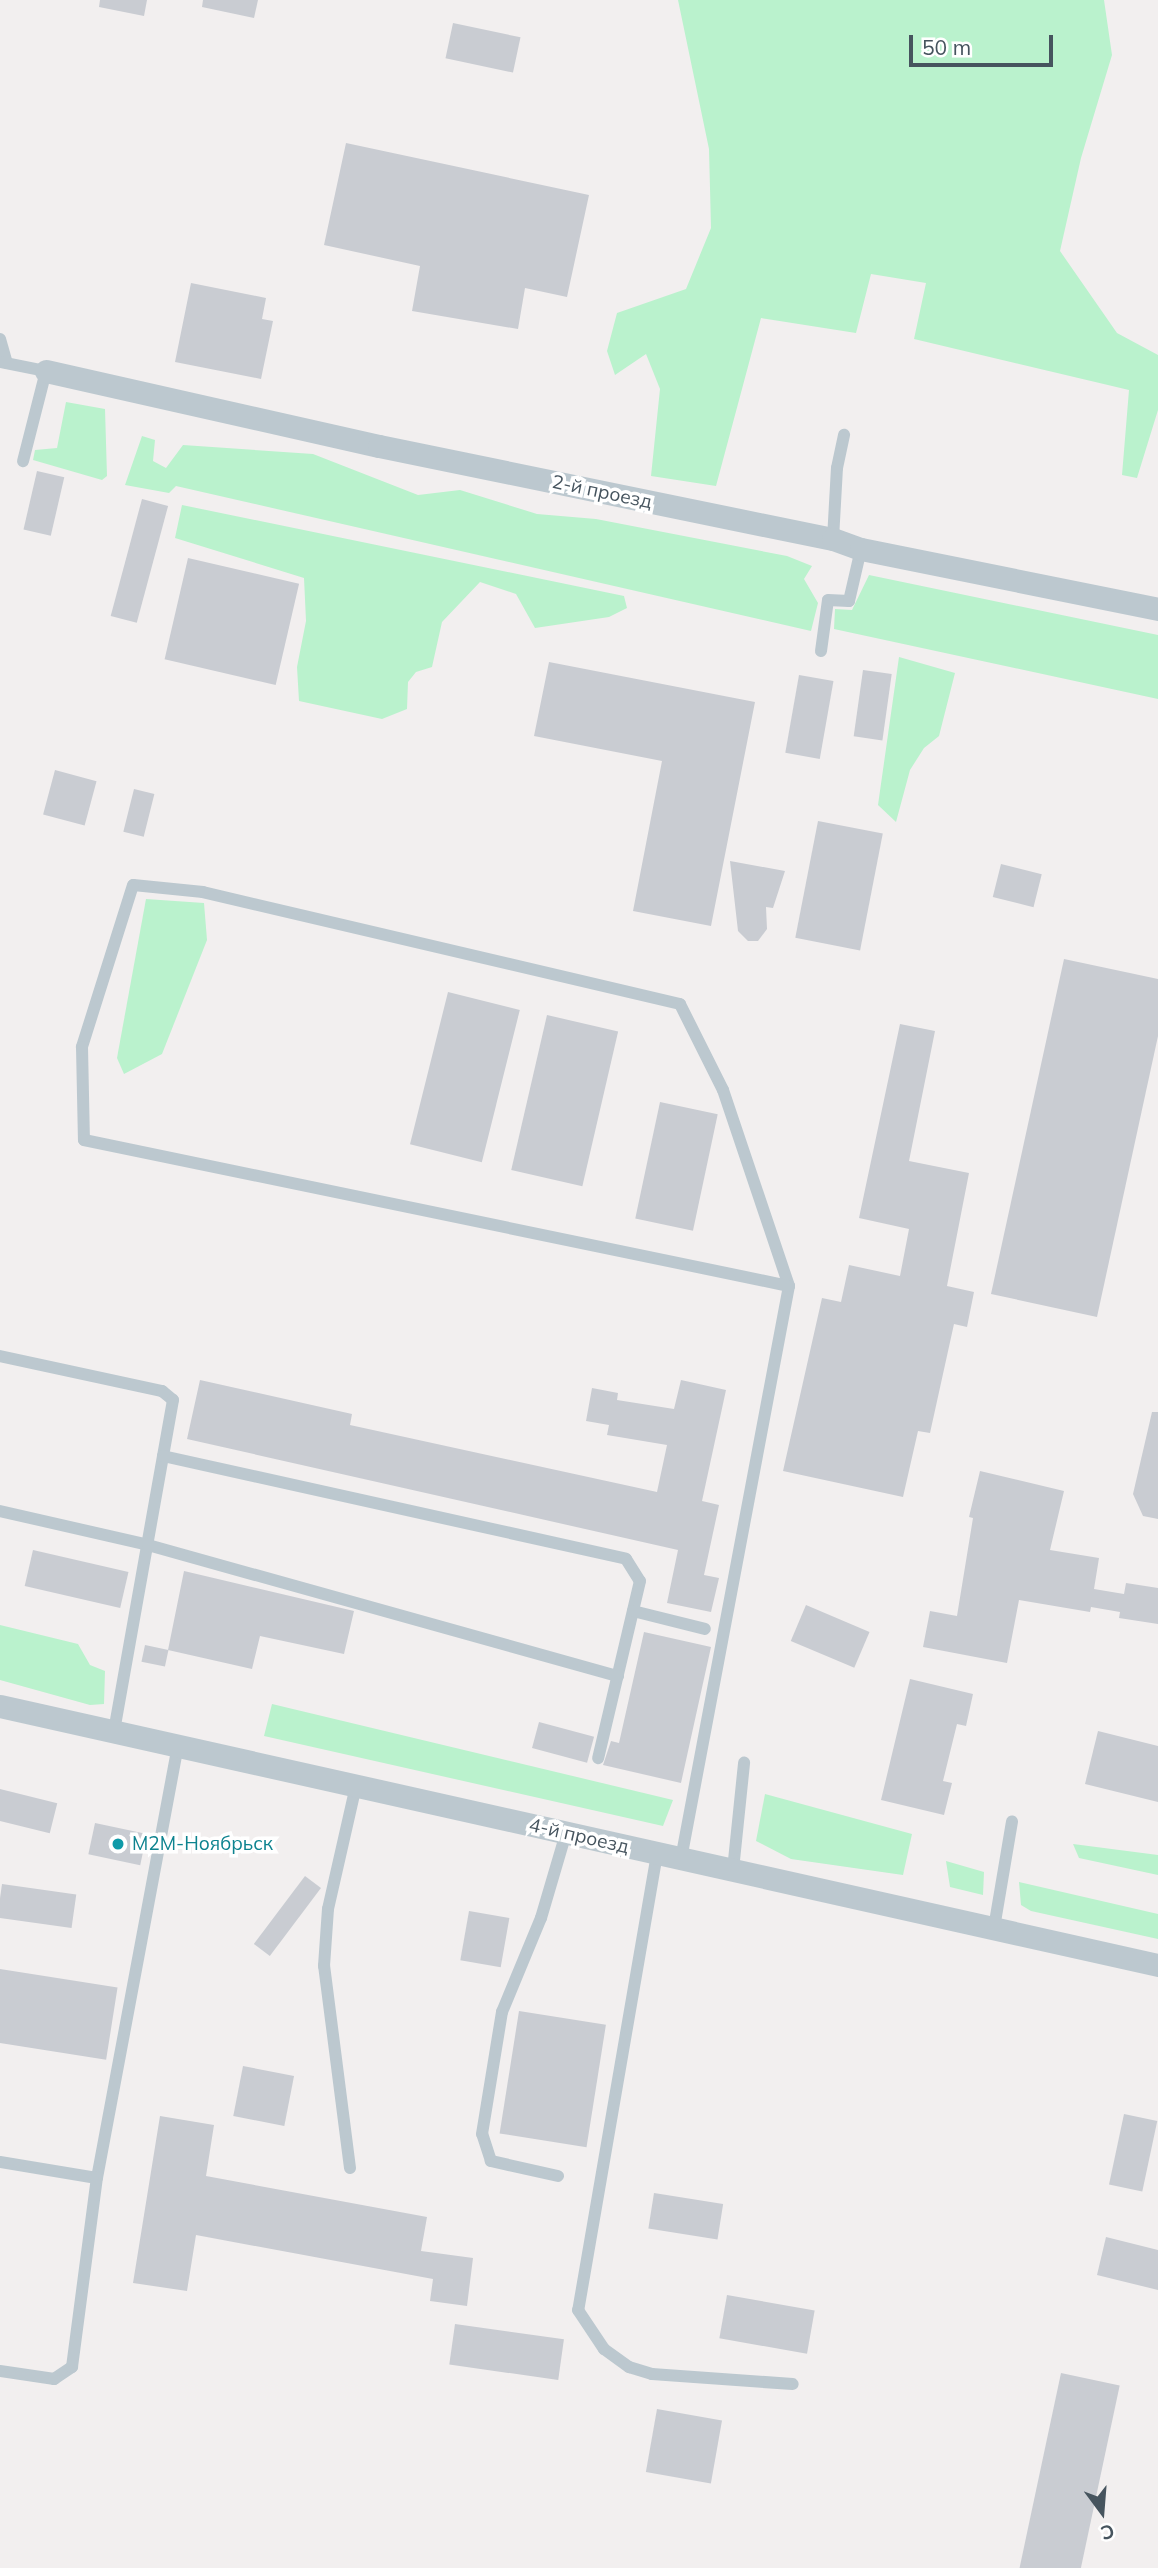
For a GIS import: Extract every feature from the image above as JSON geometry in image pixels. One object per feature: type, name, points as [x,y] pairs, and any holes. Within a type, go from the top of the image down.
[{"type":"street","name":"2-й проезд","points":[[46,371],[379,446],[1158,609]]},
{"type":"street","name":"4-й проезд","points":[[0,1706],[1158,1965]]},
{"type":"lane","points":[[0,339],[3,362],[46,371],[23,461]]},
{"type":"lane","points":[[832,539],[836,468],[844,435]]},
{"type":"lane","points":[[821,650],[828,600],[849,601],[861,549]]},
{"type":"lane","points":[[681,1859],[789,1286],[723,1090],[680,1004],[203,892],[134,885],[82,1047],[84,1140],[789,1286]]},
{"type":"lane","points":[[0,1356],[162,1391],[173,1400],[114,1732]]},
{"type":"lane","points":[[163,1456],[626,1559],[640,1581],[598,1758]]},
{"type":"lane","points":[[0,1511],[148,1545],[618,1676]]},
{"type":"lane","points":[[632,1611],[705,1629]]},
{"type":"lane","points":[[0,2371],[54,2379],[72,2367],[97,2178],[178,1746]]},
{"type":"lane","points":[[733,1870],[744,1763]]},
{"type":"lane","points":[[350,2168],[324,1966],[328,1909],[356,1786]]},
{"type":"lane","points":[[994,1928],[1012,1822]]},
{"type":"lane","points":[[558,2176],[491,2161],[482,2134],[502,2012],[541,1918],[566,1833]]},
{"type":"lane","points":[[657,1854],[578,2310],[604,2349],[629,2367],[652,2374],[793,2384]]},
{"type":"lane","points":[[0,2162],[97,2178]]},
{"type":"green space","points":[[678,0],[1104,0],[1112,55],[1081,158],[1060,251],[1117,333],[1158,355],[1158,410],[1137,478],[1122,475],[1129,390],[914,339],[926,283],[871,274],[856,333],[761,318],[716,486],[651,476],[660,389],[646,354],[615,375],[607,351],[617,313],[686,289],[711,228],[709,149]]},
{"type":"green space","points":[[66,402],[105,409],[107,476],[102,480],[33,460],[35,450],[57,448]]},
{"type":"green space","points":[[142,436],[155,440],[153,461],[166,468],[183,445],[313,454],[418,495],[460,490],[537,514],[596,519],[787,556],[812,566],[804,579],[818,603],[811,631],[176,486],[169,493],[125,485]]},
{"type":"green space","points":[[182,505],[624,596],[627,608],[609,617],[535,628],[516,594],[480,582],[442,622],[432,667],[416,672],[408,682],[407,709],[382,719],[299,701],[297,667],[306,621],[304,578],[175,538]]},
{"type":"green space","points":[[869,575],[1158,635],[1158,699],[834,629],[835,609],[852,610]]},
{"type":"green space","points":[[899,657],[955,673],[939,736],[924,748],[910,770],[896,822],[878,805]]},
{"type":"green space","points":[[146,899],[204,903],[207,940],[162,1054],[124,1074],[117,1058]]},
{"type":"green space","points":[[0,1625],[78,1644],[90,1665],[105,1671],[104,1704],[90,1705],[0,1680]]},
{"type":"green space","points":[[272,1704],[673,1800],[663,1826],[264,1736]]},
{"type":"green space","points":[[765,1794],[912,1834],[903,1875],[791,1859],[756,1841]]},
{"type":"green space","points":[[1073,1844],[1158,1855],[1158,1875],[1079,1858]]},
{"type":"green space","points":[[946,1861],[984,1872],[983,1895],[950,1887]]},
{"type":"green space","points":[[1019,1882],[1158,1914],[1158,1939],[1031,1911],[1021,1905]]},
{"type":"building","points":[[100,0],[147,0],[144,16],[99,7]]},
{"type":"building","points":[[203,0],[258,0],[254,18],[202,7]]},
{"type":"building","points":[[453,23],[520,37],[513,73],[446,58]]},
{"type":"building","points":[[346,143],[589,195],[567,297],[525,288],[518,329],[412,311],[420,266],[324,245]]},
{"type":"building","points":[[191,283],[266,298],[262,319],[273,321],[261,379],[175,362]]},
{"type":"building","points":[[37,471],[64,477],[51,536],[24,529]]},
{"type":"building","points":[[142,499],[168,506],[137,623],[111,616]]},
{"type":"building","points":[[188,558],[299,584],[276,685],[165,659]]},
{"type":"building","points":[[549,662],[755,702],[711,926],[633,911],[662,761],[534,736]]},
{"type":"building","points":[[863,670],[892,674],[882,740],[854,736]]},
{"type":"building","points":[[799,675],[833,681],[820,759],[785,753]]},
{"type":"building","points":[[55,770],[97,781],[85,826],[43,814]]},
{"type":"building","points":[[134,789],[154,794],[144,837],[123,832]]},
{"type":"building","points":[[818,821],[883,834],[860,950],[795,938]]},
{"type":"building","points":[[730,861],[785,871],[773,908],[766,907],[767,929],[758,941],[748,941],[738,931]]},
{"type":"building","points":[[1001,864],[1042,874],[1034,907],[993,897]]},
{"type":"building","points":[[1064,959],[1158,979],[1158,1036],[1097,1317],[991,1294]]},
{"type":"building","points":[[448,992],[520,1010],[482,1162],[410,1144]]},
{"type":"building","points":[[547,1015],[618,1031],[582,1186],[511,1170]]},
{"type":"building","points":[[900,1024],[935,1031],[909,1161],[969,1173],[947,1286],[974,1292],[967,1327],[954,1324],[930,1433],[918,1431],[903,1497],[783,1471],[822,1298],[841,1302],[849,1265],[900,1276],[909,1229],[859,1218]]},
{"type":"building","points":[[660,1102],[718,1114],[693,1231],[635,1218]]},
{"type":"building","points":[[200,1380],[352,1414],[350,1425],[657,1492],[667,1445],[607,1435],[609,1425],[586,1421],[592,1388],[618,1393],[617,1400],[674,1409],[681,1380],[726,1390],[702,1501],[719,1505],[704,1575],[719,1578],[711,1612],[667,1603],[678,1550],[187,1439]]},
{"type":"building","points":[[1152,1412],[1158,1412],[1158,1519],[1143,1516],[1133,1494]]},
{"type":"building","points":[[980,1471],[1064,1491],[1050,1550],[1099,1558],[1094,1589],[1124,1594],[1126,1583],[1158,1588],[1158,1624],[1119,1618],[1120,1612],[1091,1607],[1090,1612],[1019,1600],[1007,1663],[923,1647],[930,1611],[957,1616],[973,1518],[969,1517]]},
{"type":"building","points":[[33,1550],[128,1572],[120,1608],[25,1586]]},
{"type":"building","points":[[184,1571],[354,1611],[344,1654],[260,1636],[252,1669],[168,1650]]},
{"type":"building","points":[[806,1605],[870,1632],[854,1668],[791,1641]]},
{"type":"building","points":[[644,1632],[711,1647],[681,1783],[603,1765],[611,1741],[619,1743]]},
{"type":"building","points":[[145,1645],[168,1650],[165,1667],[141,1662]]},
{"type":"building","points":[[910,1679],[973,1694],[966,1726],[957,1724],[943,1781],[952,1783],[944,1815],[881,1800]]},
{"type":"building","points":[[539,1722],[594,1737],[587,1763],[532,1748]]},
{"type":"building","points":[[1098,1731],[1158,1746],[1158,1802],[1085,1784]]},
{"type":"building","points":[[0,1789],[57,1803],[50,1833],[0,1821]]},
{"type":"building","name":"М2М-Ноябрьск","points":[[95,1823],[147,1834],[140,1865],[88,1854]]},
{"type":"building","points":[[305,1876],[321,1888],[270,1956],[254,1944]]},
{"type":"building","points":[[2,1884],[76,1894],[72,1928],[0,1918]]},
{"type":"building","points":[[469,1911],[509,1918],[501,1967],[460,1960]]},
{"type":"building","points":[[0,1969],[118,1988],[106,2060],[0,2043]]},
{"type":"building","points":[[519,2011],[606,2025],[587,2147],[500,2133]]},
{"type":"building","points":[[243,2066],[294,2076],[284,2126],[233,2116]]},
{"type":"building","points":[[1124,2114],[1157,2121],[1142,2191],[1109,2184]]},
{"type":"building","points":[[160,2116],[214,2125],[206,2176],[427,2217],[421,2251],[473,2258],[467,2306],[430,2301],[433,2279],[196,2235],[187,2291],[133,2283]]},
{"type":"building","points":[[654,2193],[723,2204],[718,2240],[648,2229]]},
{"type":"building","points":[[1106,2237],[1158,2250],[1158,2290],[1097,2275]]},
{"type":"building","points":[[727,2295],[815,2310],[807,2354],[719,2338]]},
{"type":"building","points":[[455,2324],[564,2339],[558,2380],[449,2365]]},
{"type":"building","points":[[1061,2373],[1120,2385],[1081,2568],[1020,2568]]},
{"type":"building","points":[[657,2409],[722,2420],[711,2483],[646,2472]]},
{"type":"place","name":"М2М-Ноябрьск","points":[[118,1844]]}]
